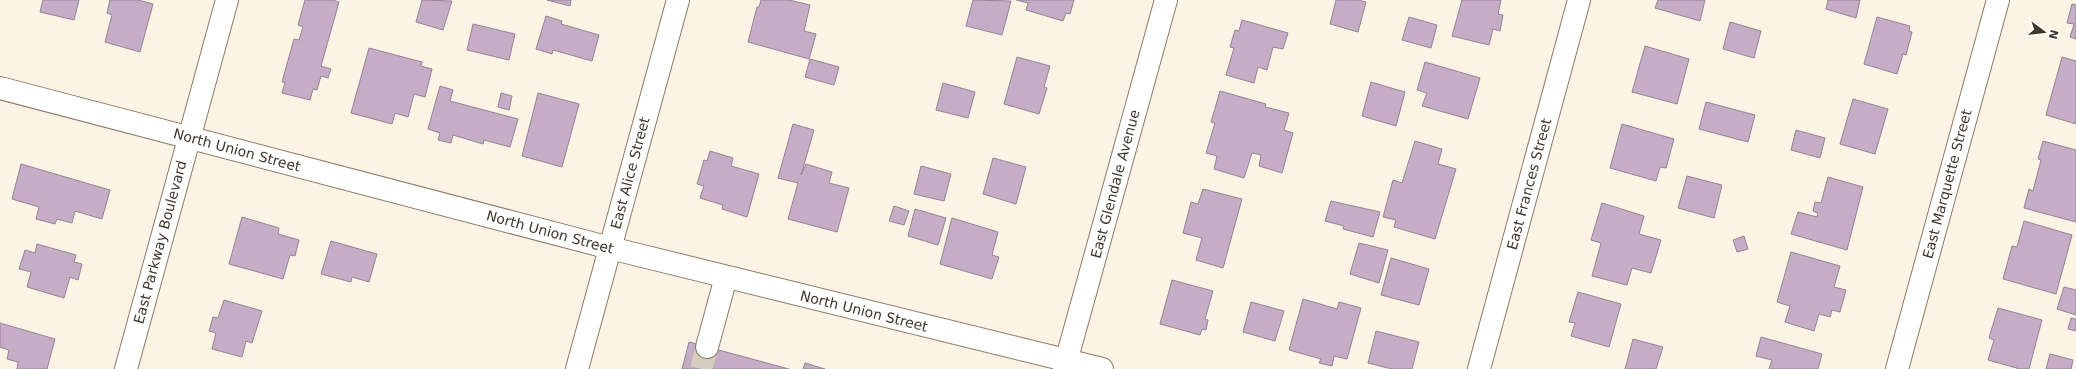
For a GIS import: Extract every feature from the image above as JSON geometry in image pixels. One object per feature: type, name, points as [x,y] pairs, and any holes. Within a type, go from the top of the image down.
[{"type":"street","name":"East Parkway Boulevard","points":[[126,369],[227,0]]},
{"type":"street","name":"East Alice Street","points":[[577,369],[678,0]]},
{"type":"street","name":"East Glendale Avenue","points":[[1066,365],[1166,0]]},
{"type":"street","name":"East Frances Street","points":[[1479,369],[1579,0]]},
{"type":"street","name":"East Marquette Street","points":[[1897,369],[1998,0]]},
{"type":"street","name":"North Union Street","points":[[0,88],[610,248],[1066,365],[1102,369]]},
{"type":"street","points":[[707,347],[726,277]]},
{"type":"building","points":[[43,0],[79,0],[74,20],[40,12]]},
{"type":"building","points":[[110,0],[138,0],[153,4],[140,52],[105,42],[112,15],[107,13]]},
{"type":"building","points":[[305,0],[332,0],[339,2],[321,66],[331,69],[328,78],[321,76],[317,90],[313,89],[310,100],[282,93],[285,82],[282,82],[294,39],[299,40],[303,27],[298,25]]},
{"type":"building","points":[[422,0],[452,1],[443,30],[416,22]]},
{"type":"building","points":[[547,0],[571,0],[570,6]]},
{"type":"building","points":[[761,0],[789,0],[810,5],[804,31],[816,34],[809,59],[748,42],[757,7],[759,7]]},
{"type":"building","points":[[973,0],[1011,1],[1002,35],[966,26]]},
{"type":"building","points":[[1016,0],[1074,0],[1070,14],[1066,13],[1063,21],[1026,10],[1028,3]]},
{"type":"building","points":[[1336,0],[1358,0],[1366,2],[1358,32],[1330,24]]},
{"type":"building","points":[[1462,0],[1501,0],[1498,14],[1503,15],[1500,31],[1493,29],[1489,45],[1452,36]]},
{"type":"building","points":[[1658,0],[1705,0],[1700,21],[1655,8]]},
{"type":"building","points":[[1828,0],[1860,0],[1856,18],[1826,9]]},
{"type":"building","points":[[2072,4],[2076,5],[2076,39],[2070,37],[2074,24],[2067,23]]},
{"type":"building","points":[[546,16],[562,21],[561,24],[599,35],[592,61],[553,50],[552,54],[536,49]]},
{"type":"building","points":[[1409,17],[1437,25],[1431,48],[1402,40]]},
{"type":"building","points":[[1877,17],[1910,26],[1909,31],[1912,32],[1906,55],[1903,54],[1897,74],[1864,64]]},
{"type":"building","points":[[1242,20],[1288,33],[1283,49],[1273,47],[1267,70],[1258,67],[1254,83],[1226,75],[1234,48],[1230,47],[1235,30],[1239,31]]},
{"type":"building","points":[[1730,22],[1761,31],[1754,58],[1723,49]]},
{"type":"building","points":[[473,24],[515,34],[509,60],[467,50]]},
{"type":"building","points":[[1645,46],[1689,59],[1677,104],[1632,92]]},
{"type":"building","points":[[369,48],[422,62],[421,66],[432,69],[425,97],[414,94],[408,117],[395,113],[392,124],[351,113]]},
{"type":"building","points":[[1017,57],[1050,66],[1044,87],[1047,88],[1039,114],[1004,104]]},
{"type":"building","points":[[2062,57],[2076,61],[2076,124],[2046,115]]},
{"type":"building","points":[[810,59],[839,67],[834,85],[805,77]]},
{"type":"building","points":[[1425,62],[1480,78],[1468,119],[1422,106],[1427,93],[1417,90]]},
{"type":"building","points":[[1371,82],[1405,92],[1396,126],[1362,116]]},
{"type":"building","points":[[943,83],[975,92],[968,118],[936,110]]},
{"type":"building","points":[[440,86],[453,90],[450,101],[518,119],[510,147],[484,140],[483,144],[453,135],[451,143],[438,140],[440,133],[428,129]]},
{"type":"building","points":[[1220,91],[1266,104],[1265,107],[1289,113],[1284,130],[1293,133],[1282,173],[1259,166],[1261,155],[1252,153],[1244,178],[1214,169],[1217,156],[1206,153],[1215,123],[1211,122]]},
{"type":"building","points":[[501,93],[512,96],[509,110],[498,107]]},
{"type":"building","points":[[538,93],[579,104],[562,167],[522,156]]},
{"type":"building","points":[[1853,99],[1888,109],[1875,154],[1840,144]]},
{"type":"building","points":[[1706,102],[1755,115],[1748,142],[1699,129]]},
{"type":"building","points":[[793,124],[814,130],[801,175],[806,164],[832,172],[829,183],[849,188],[837,232],[788,219],[798,183],[778,178]]},
{"type":"building","points":[[1622,124],[1674,139],[1666,168],[1660,167],[1656,181],[1610,168]]},
{"type":"building","points":[[1796,130],[1825,138],[1820,158],[1791,150]]},
{"type":"building","points":[[1415,141],[1442,149],[1438,164],[1456,169],[1435,239],[1394,227],[1396,220],[1383,217],[1393,180],[1402,183]]},
{"type":"building","points":[[2043,141],[2076,150],[2076,222],[2024,208],[2029,189],[2033,191],[2041,160],[2038,159]]},
{"type":"building","points":[[710,151],[733,158],[731,166],[759,174],[747,217],[722,209],[723,205],[700,198],[704,186],[697,184],[704,160],[707,161]]},
{"type":"building","points":[[993,158],[1026,167],[1016,204],[983,194]]},
{"type":"building","points":[[21,164],[110,190],[102,219],[75,211],[72,223],[57,219],[55,224],[36,219],[39,207],[12,199]]},
{"type":"building","points":[[921,166],[951,174],[944,201],[914,194]]},
{"type":"building","points":[[1687,176],[1722,185],[1714,218],[1678,208]]},
{"type":"building","points":[[1828,177],[1863,187],[1847,250],[1791,234],[1798,212],[1817,217],[1818,213],[1813,211],[1815,202],[1821,203]]},
{"type":"building","points":[[1203,189],[1242,199],[1223,268],[1196,260],[1202,238],[1183,233],[1191,202],[1198,204]]},
{"type":"building","points":[[1331,201],[1380,212],[1373,237],[1343,229],[1344,226],[1325,221]]},
{"type":"building","points":[[1602,203],[1644,216],[1639,234],[1661,240],[1651,273],[1632,268],[1627,285],[1592,276],[1601,243],[1591,240]]},
{"type":"building","points":[[894,206],[909,211],[904,225],[889,221]]},
{"type":"building","points":[[915,209],[946,218],[938,245],[908,236]]},
{"type":"building","points":[[242,217],[279,228],[278,234],[299,240],[295,256],[290,255],[283,279],[229,264]]},
{"type":"building","points":[[952,218],[998,232],[992,255],[999,257],[992,279],[940,264]]},
{"type":"building","points":[[2024,221],[2072,235],[2056,294],[2003,279],[2012,246],[2017,247]]},
{"type":"building","points":[[1744,236],[1748,249],[1737,252],[1733,240]]},
{"type":"building","points":[[331,241],[377,254],[369,282],[352,277],[351,282],[321,274]]},
{"type":"building","points":[[1359,243],[1388,250],[1379,283],[1350,274]]},
{"type":"building","points":[[37,244],[76,255],[74,262],[82,264],[78,280],[70,277],[64,298],[27,287],[31,272],[19,269],[25,250],[35,253]]},
{"type":"building","points":[[1791,252],[1840,266],[1834,287],[1846,290],[1840,312],[1832,310],[1830,317],[1819,314],[1814,331],[1785,322],[1790,306],[1777,302]]},
{"type":"building","points":[[1391,258],[1429,269],[1419,305],[1381,295]]},
{"type":"building","points":[[1172,280],[1213,291],[1205,319],[1208,320],[1206,330],[1202,329],[1200,335],[1160,324]]},
{"type":"building","points":[[2064,287],[2076,290],[2076,315],[2057,309]]},
{"type":"building","points":[[1578,292],[1621,304],[1609,347],[1571,336],[1575,323],[1569,322]]},
{"type":"building","points":[[1303,299],[1337,309],[1339,302],[1361,308],[1347,359],[1334,356],[1332,366],[1319,363],[1321,359],[1289,350]]},
{"type":"building","points":[[224,300],[262,311],[252,343],[246,341],[242,357],[212,349],[216,333],[209,331],[213,317],[218,318]]},
{"type":"building","points":[[1251,302],[1284,311],[1275,341],[1243,332]]},
{"type":"building","points":[[1998,308],[2042,320],[2029,369],[2020,369],[1988,360],[1994,340],[1989,338]]},
{"type":"building","points":[[2071,318],[2076,319],[2076,331],[2068,329]]},
{"type":"building","points":[[0,323],[55,339],[47,369],[17,369],[18,362],[7,359],[9,350],[0,347]]},
{"type":"building","points":[[1376,331],[1419,342],[1412,369],[1392,369],[1368,363]]},
{"type":"building","points":[[1761,337],[1822,354],[1818,369],[1769,369],[1772,360],[1756,356]]},
{"type":"building","points":[[1633,339],[1663,347],[1656,369],[1625,369]]},
{"type":"building","points":[[689,342],[789,369],[682,369]]},
{"type":"building","points":[[2050,354],[2073,360],[2071,369],[2046,369]]},
{"type":"building","points":[[805,363],[825,369],[803,369]]},
{"type":"tunnel","points":[[701,369],[707,347]]}]
